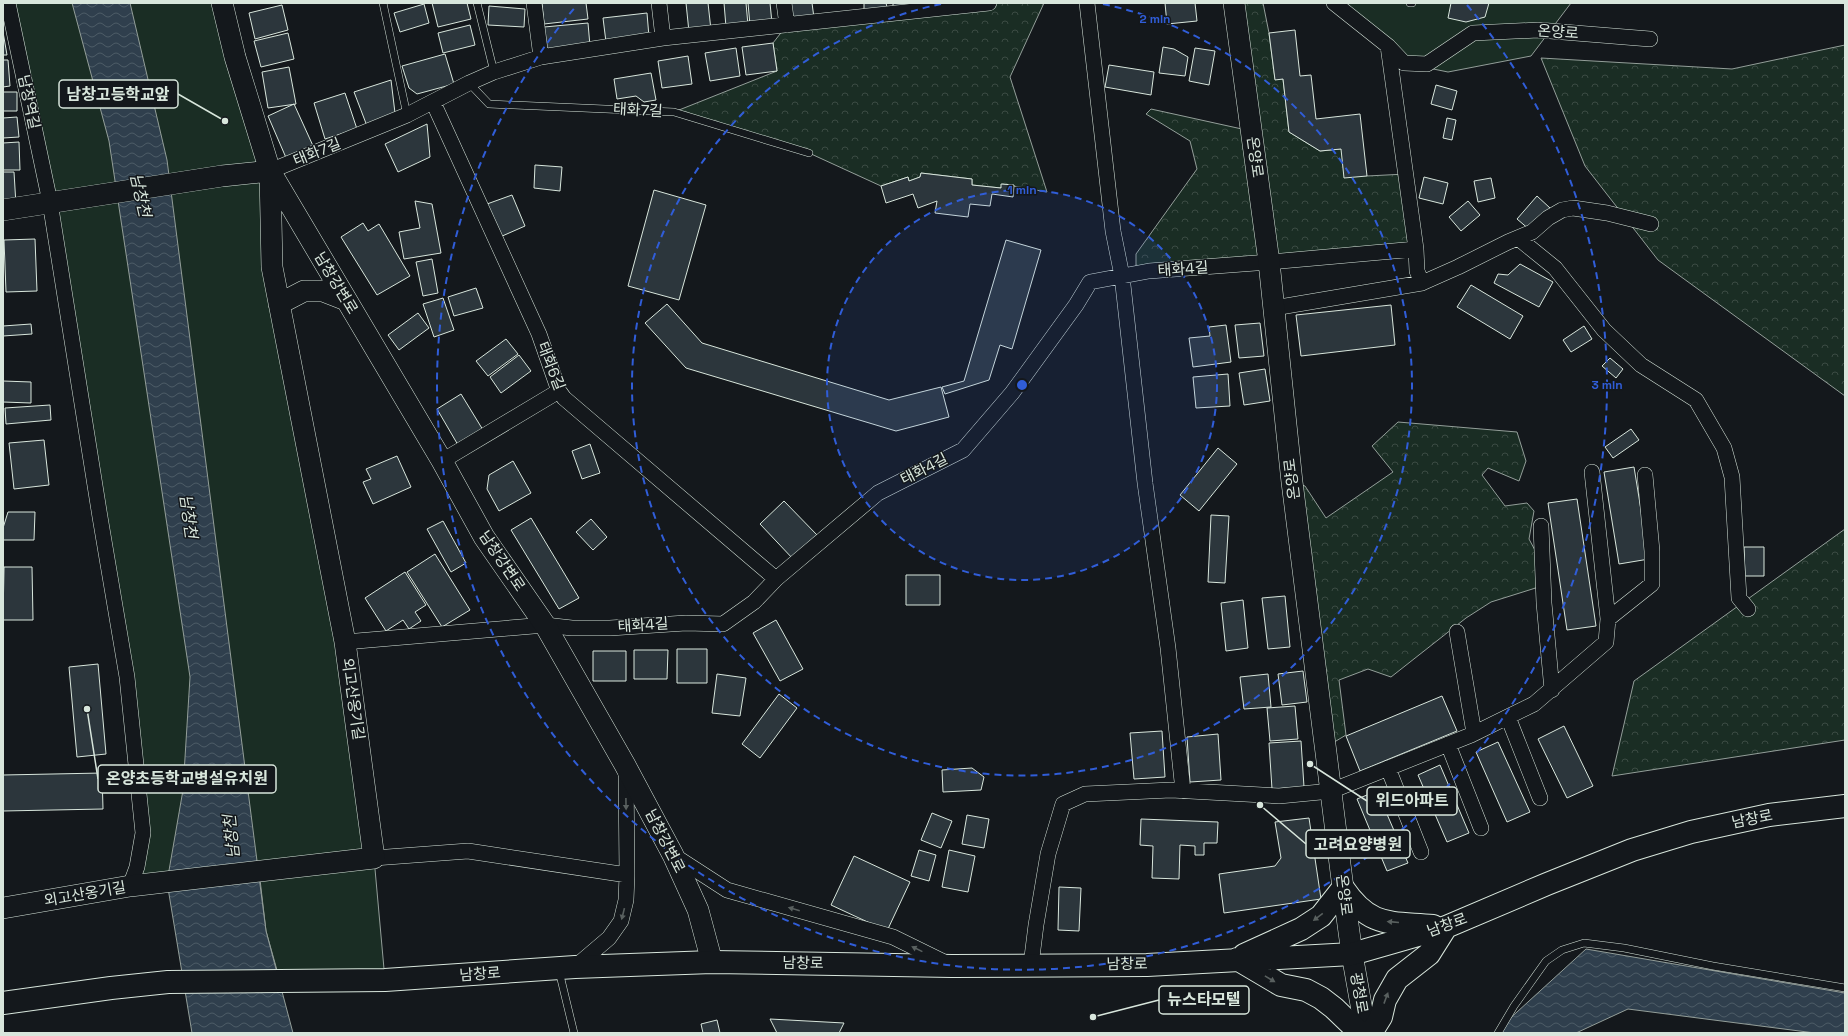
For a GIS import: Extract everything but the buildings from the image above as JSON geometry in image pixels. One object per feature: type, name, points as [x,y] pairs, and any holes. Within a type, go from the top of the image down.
[{"type":"main road","name":"남창로","points":[[3,1003],[56,997],[111,988],[168,982],[385,980],[567,968],[712,962],[952,966],[1147,965],[1352,954],[1446,927],[1632,850],[1692,832],[1769,815],[1845,806]]},
{"type":"main road","points":[[1237,959],[1301,929],[1321,916],[1343,888],[1354,904],[1364,913],[1384,922],[1446,927],[1429,954],[1397,979],[1385,1000],[1382,1017],[1371,1033]]},
{"type":"main road","points":[[1237,959],[1281,985],[1306,990],[1321,998],[1334,1008],[1360,1033]]},
{"type":"street","name":"남창역길","points":[[8,3],[50,202],[98,509],[127,677],[143,834],[137,867],[130,886]]},
{"type":"street","name":"남창강변로","points":[[222,3],[235,57],[270,171],[442,461],[484,537],[545,625],[626,765],[673,855],[698,910],[712,962]]},
{"type":"street","points":[[534,3],[541,56]]},
{"type":"street","points":[[659,3],[663,38]]},
{"type":"street","points":[[784,3],[787,25]]},
{"type":"street","name":"태화7길","points":[[270,171],[407,115],[469,83],[494,72],[541,56],[663,38],[989,3]]},
{"type":"street","points":[[1087,3],[1113,231],[1122,276],[1145,483],[1168,648],[1183,791]]},
{"type":"street","name":"온양로","points":[[1234,3],[1269,262],[1292,482],[1352,954]]},
{"type":"street","name":"온양로","points":[[1334,3],[1388,46],[1404,63],[1427,64],[1473,33],[1538,30],[1650,39]]},
{"type":"street","points":[[1388,46],[1416,249],[1417,271],[1422,283]]},
{"type":"street","name":"태화6길","points":[[433,102],[539,334],[559,391],[564,398],[776,579]]},
{"type":"street","points":[[3,210],[222,176],[270,171]]},
{"type":"street","name":"남창강변로","points":[[270,171],[272,267],[345,642]]},
{"type":"street","points":[[1274,308],[1422,283],[1532,232],[1548,218],[1562,210],[1573,208],[1607,213],[1651,224]]},
{"type":"street","points":[[1518,238],[1555,268],[1604,330],[1641,365],[1696,400],[1724,448],[1732,477],[1739,598],[1748,609]]},
{"type":"street","name":"태화4길","points":[[545,625],[572,628],[610,628],[686,623],[724,624],[754,602],[776,579],[878,493],[963,450],[1012,393],[1076,305],[1090,282],[1149,271],[1416,249]]},
{"type":"street","points":[[279,304],[304,291],[323,291],[346,300]]},
{"type":"street","points":[[442,461],[559,391]]},
{"type":"street","points":[[1031,965],[1048,854],[1063,804],[1085,794],[1183,791],[1279,796],[1331,791],[1474,733],[1534,704],[1552,690],[1606,642],[1608,619],[1592,472]]},
{"type":"street","points":[[1608,619],[1652,584],[1652,552],[1645,475]]},
{"type":"street","points":[[1541,526],[1544,603],[1552,690]]},
{"type":"street","name":"외고산옹기길","points":[[3,908],[130,886],[374,858],[345,642],[545,625]]},
{"type":"street","points":[[1457,632],[1474,733]]},
{"type":"street","points":[[1508,716],[1540,798]]},
{"type":"street","points":[[1448,744],[1481,828]]},
{"type":"street","points":[[567,968],[609,938],[621,921],[626,900],[627,875],[626,765]]},
{"type":"street","points":[[1388,768],[1421,852]]},
{"type":"street","points":[[374,858],[468,850],[627,875]]},
{"type":"street","points":[[673,855],[728,890],[894,937],[952,966]]},
{"type":"street","name":"광청로","points":[[1352,954],[1366,1033]]},
{"type":"lane","points":[[383,3],[407,115]]},
{"type":"lane","points":[[477,3],[494,72]]},
{"type":"lane","name":"태화7길","points":[[469,83],[489,104],[674,112],[809,153]]},
{"type":"lane","points":[[1498,1033],[1514,1006],[1546,961],[1562,950],[1584,943],[1624,948],[1714,966],[1845,988]]},
{"type":"lane","points":[[567,968],[574,1033]]},
{"type":"green space","points":[[7,3],[222,3],[270,171],[272,267],[374,858],[385,980],[280,981],[266,931],[259,871],[130,886],[143,833],[127,677]]},
{"type":"green space","points":[[964,3],[1044,3],[1010,77],[1047,192],[1002,184],[1001,188],[972,185],[972,179],[921,173],[920,177],[909,181],[908,177],[881,186],[809,153],[674,112],[777,71],[773,43],[787,25]]},
{"type":"green space","points":[[1234,3],[1263,3],[1269,33],[1275,79],[1283,79],[1289,132],[1320,151],[1341,149],[1367,176],[1406,174],[1416,249],[1136,273],[1136,254],[1197,169],[1190,141],[1146,114],[1151,109],[1251,131]]},
{"type":"green space","points":[[1333,3],[1571,3],[1531,56],[1448,72],[1404,63]]},
{"type":"green space","points":[[1845,45],[1845,396],[1658,260],[1585,166],[1541,58],[1732,69]]},
{"type":"green space","points":[[1398,422],[1517,432],[1526,461],[1519,481],[1488,468],[1482,475],[1505,506],[1527,503],[1534,511],[1529,539],[1545,569],[1542,586],[1491,602],[1466,618],[1391,677],[1368,669],[1339,680],[1346,735],[1326,747],[1292,482],[1305,486],[1326,518],[1393,472],[1372,446]]},
{"type":"green space","points":[[1845,529],[1845,740],[1612,776],[1634,681]]},
{"type":"water","name":"남창천","points":[[72,3],[130,3],[167,160],[266,931],[293,1033],[192,1033],[167,882],[183,790],[190,677],[109,141]]},
{"type":"water","points":[[1586,949],[1845,993],[1845,1033],[1815,1033],[1628,1009],[1576,1033],[1494,1033]]},
{"type":"place","name":"남창고등학교앞","points":[[225,121]]},
{"type":"place","name":"온양초등학교병설유치원","points":[[87,709]]},
{"type":"place","name":"위드아파트","points":[[1310,764]]},
{"type":"place","name":"고려요양병원","points":[[1260,805]]},
{"type":"place","name":"뉴스타모텔","points":[[1093,1017]]}]
